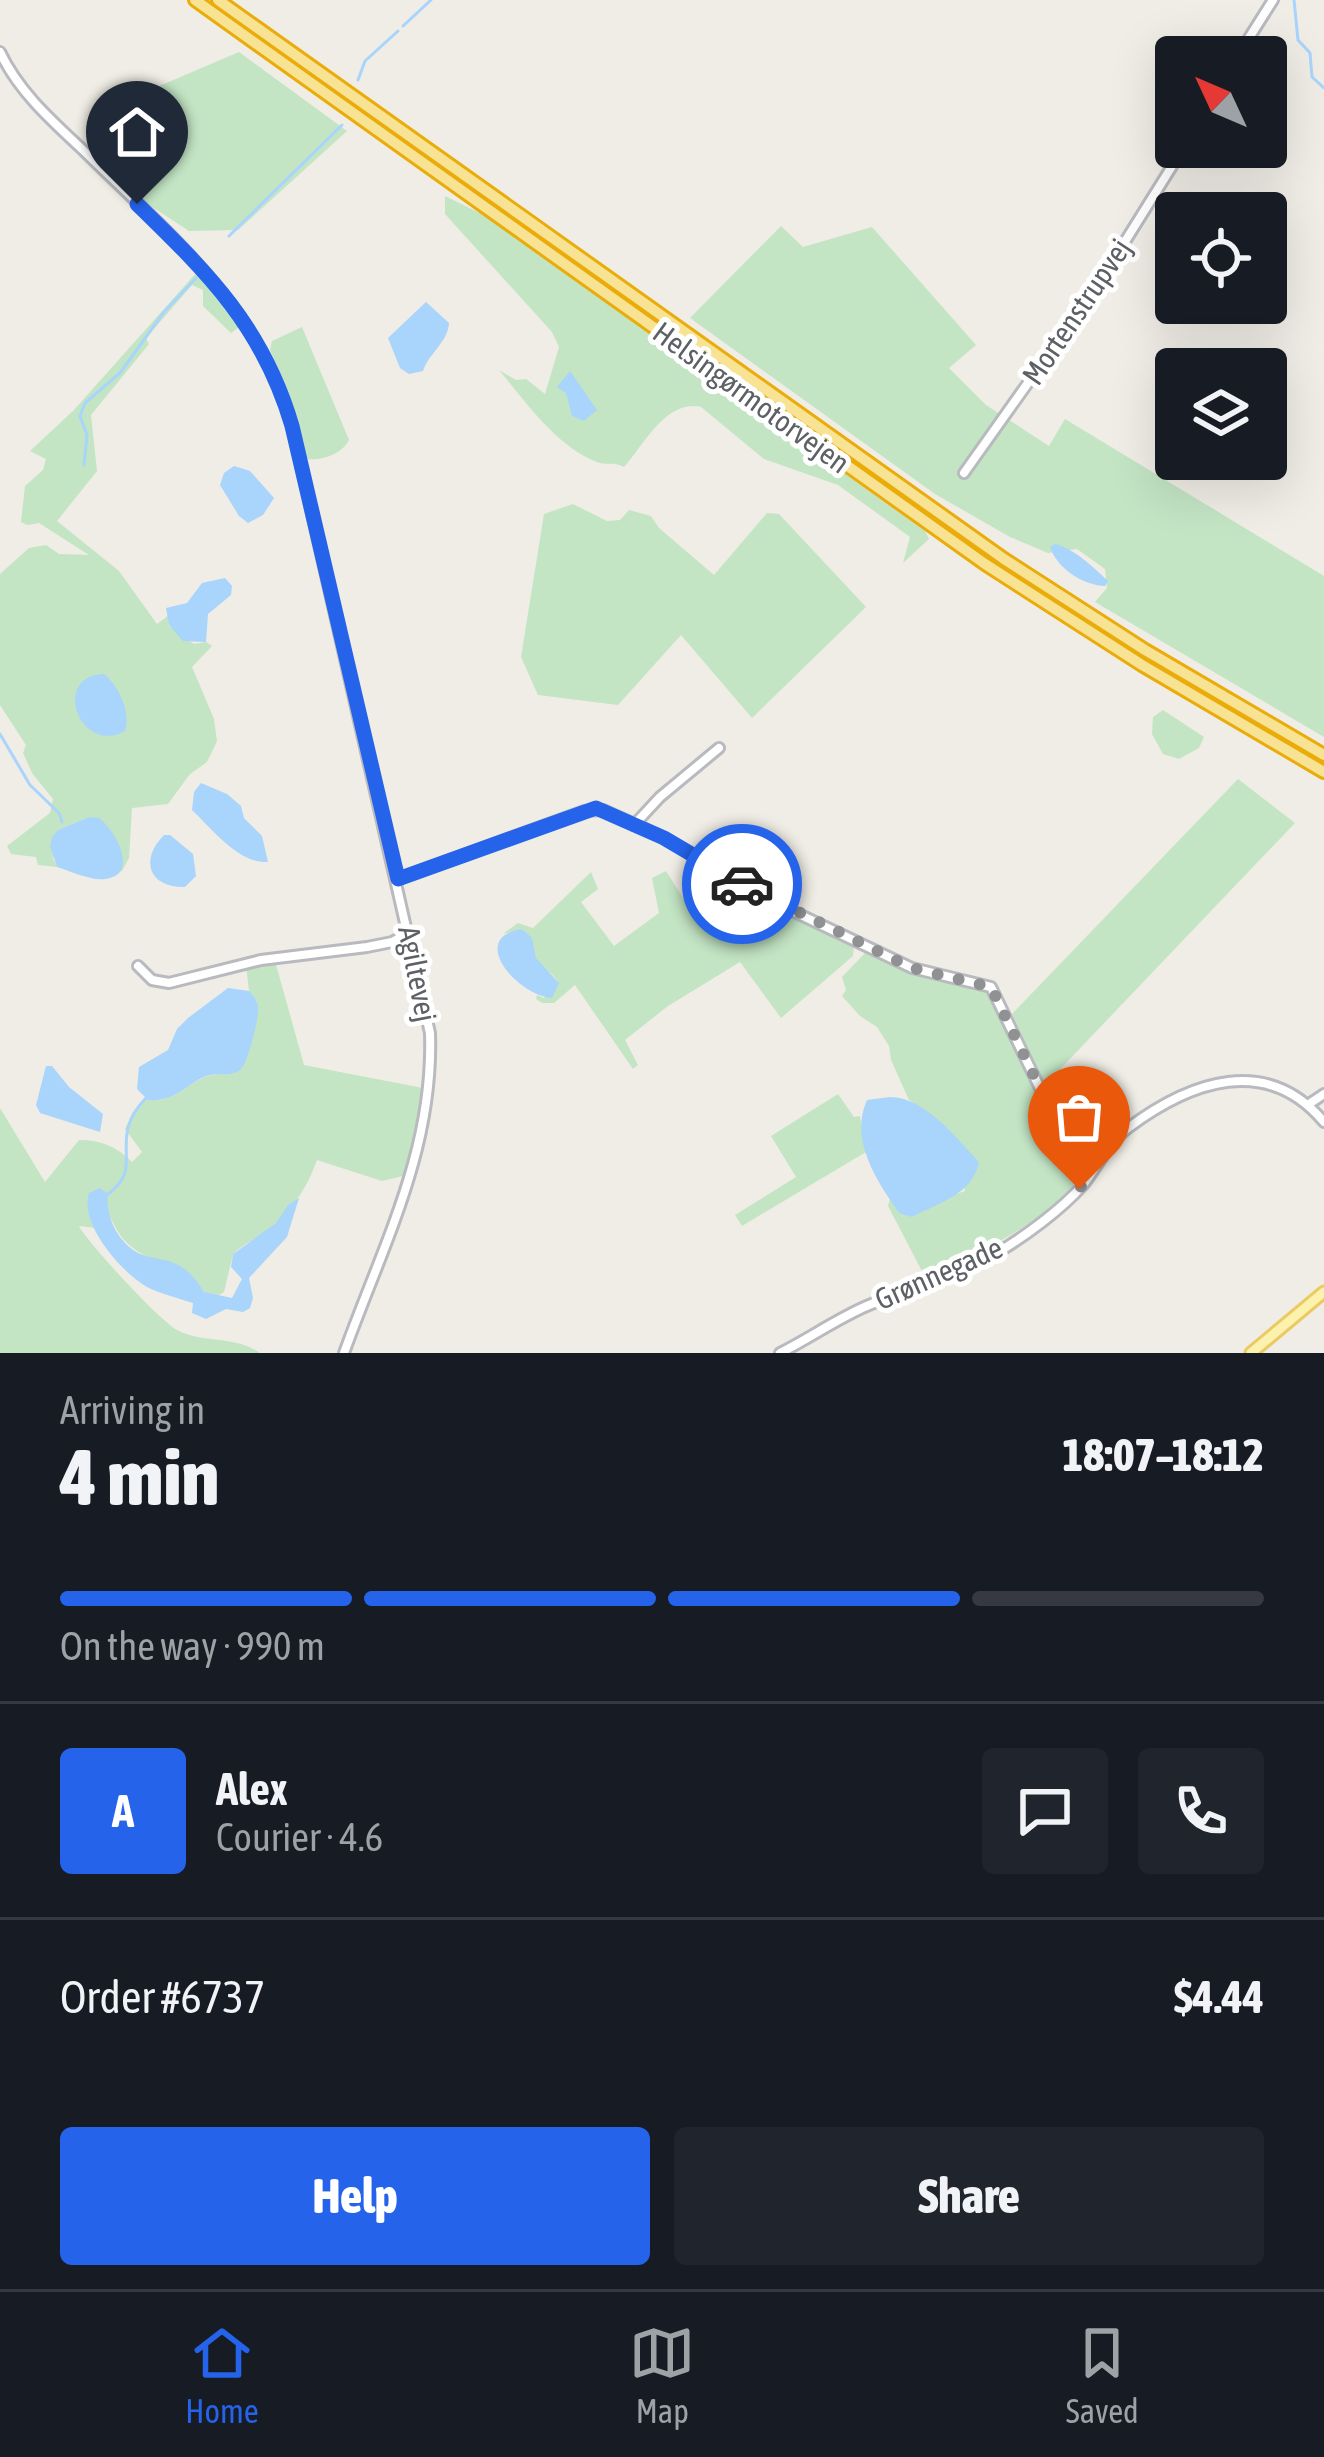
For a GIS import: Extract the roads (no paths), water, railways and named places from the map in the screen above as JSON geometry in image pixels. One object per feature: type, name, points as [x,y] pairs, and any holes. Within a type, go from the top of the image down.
[{"type":"highway","name":"Helsingørmotorvejen","points":[[195,0],[986,564],[1122,653],[1324,772]]},
{"type":"highway","name":"Helsingørmotorvejen","points":[[218,0],[1004,559],[1145,650],[1324,755]]},
{"type":"main road","points":[[1251,1353],[1324,1292]]},
{"type":"street","points":[[1251,36],[1273,0]]},
{"type":"street","name":"Agiltevej","points":[[0,52],[34,103],[222,289],[262,347],[292,426],[430,1033],[426,1122],[407,1189],[344,1353]]},
{"type":"street","name":"Mortenstrupvej","points":[[964,473],[1101,280],[1171,168]]},
{"type":"street","points":[[634,825],[659,796],[718,748]]},
{"type":"street","points":[[398,879],[584,811],[603,810],[677,844],[764,897],[912,968],[991,987],[1078,1167],[1088,1178]]},
{"type":"street","points":[[138,966],[152,980],[170,982],[261,959],[368,947],[410,933]]},
{"type":"street","name":"Grønnegade","points":[[780,1353],[866,1307],[998,1252],[1064,1202],[1128,1128],[1201,1088],[1224,1082],[1264,1083],[1296,1093],[1324,1122]]},
{"type":"street","points":[[1309,1104],[1324,1094]]},
{"type":"water","points":[[426,302],[449,323],[448,330],[423,371],[409,374],[400,368],[388,338]]},
{"type":"water","points":[[570,371],[597,410],[584,421],[572,416],[566,393],[557,387]]},
{"type":"water","points":[[234,466],[250,471],[274,498],[263,515],[248,523],[220,485],[224,473]]},
{"type":"water","points":[[1055,544],[1090,564],[1108,581],[1105,586],[1064,568],[1050,547]]},
{"type":"water","points":[[225,578],[232,586],[231,595],[208,614],[206,642],[183,641],[169,625],[166,608],[187,603],[202,583]]},
{"type":"water","points":[[104,674],[119,693],[126,716],[125,731],[109,736],[84,724],[75,700],[78,687],[88,678]]},
{"type":"water","points":[[201,783],[241,806],[244,818],[262,836],[268,862],[236,851],[192,810],[194,792]]},
{"type":"water","points":[[89,817],[99,818],[122,852],[122,869],[116,876],[93,879],[57,867],[52,837]]},
{"type":"water","points":[[164,835],[193,854],[196,876],[185,887],[163,883],[152,871],[152,854]]},
{"type":"water","points":[[522,929],[532,938],[536,958],[559,983],[552,998],[525,987],[498,954],[506,934]]},
{"type":"water","points":[[228,988],[249,991],[258,1005],[255,1032],[242,1068],[202,1078],[167,1098],[148,1100],[137,1089],[139,1067],[168,1050],[177,1029]]},
{"type":"water","points":[[46,1066],[52,1066],[69,1087],[103,1114],[100,1132],[40,1113],[36,1105]]},
{"type":"water","points":[[890,1097],[927,1111],[979,1162],[962,1190],[912,1217],[899,1213],[874,1174],[863,1145],[862,1115],[867,1100]]},
{"type":"water","points":[[100,1188],[108,1194],[114,1228],[131,1248],[181,1266],[204,1292],[232,1298],[242,1279],[231,1267],[233,1254],[276,1223],[299,1198],[287,1237],[249,1278],[250,1308],[243,1312],[226,1309],[206,1319],[192,1313],[193,1303],[147,1287],[104,1246],[88,1205],[89,1193]]},
{"type":"waterway","points":[[403,26],[431,0]]},
{"type":"waterway","points":[[1294,0],[1298,40],[1310,53],[1312,77],[1324,88]]},
{"type":"waterway","points":[[358,80],[365,61],[398,31]]},
{"type":"waterway","points":[[229,236],[342,125]]},
{"type":"waterway","points":[[84,465],[87,435],[80,416],[85,403],[120,373],[164,312],[196,278]]},
{"type":"waterway","points":[[0,734],[30,785],[59,813],[62,822]]},
{"type":"waterway","points":[[108,1194],[125,1174],[128,1127],[146,1098]]}]
